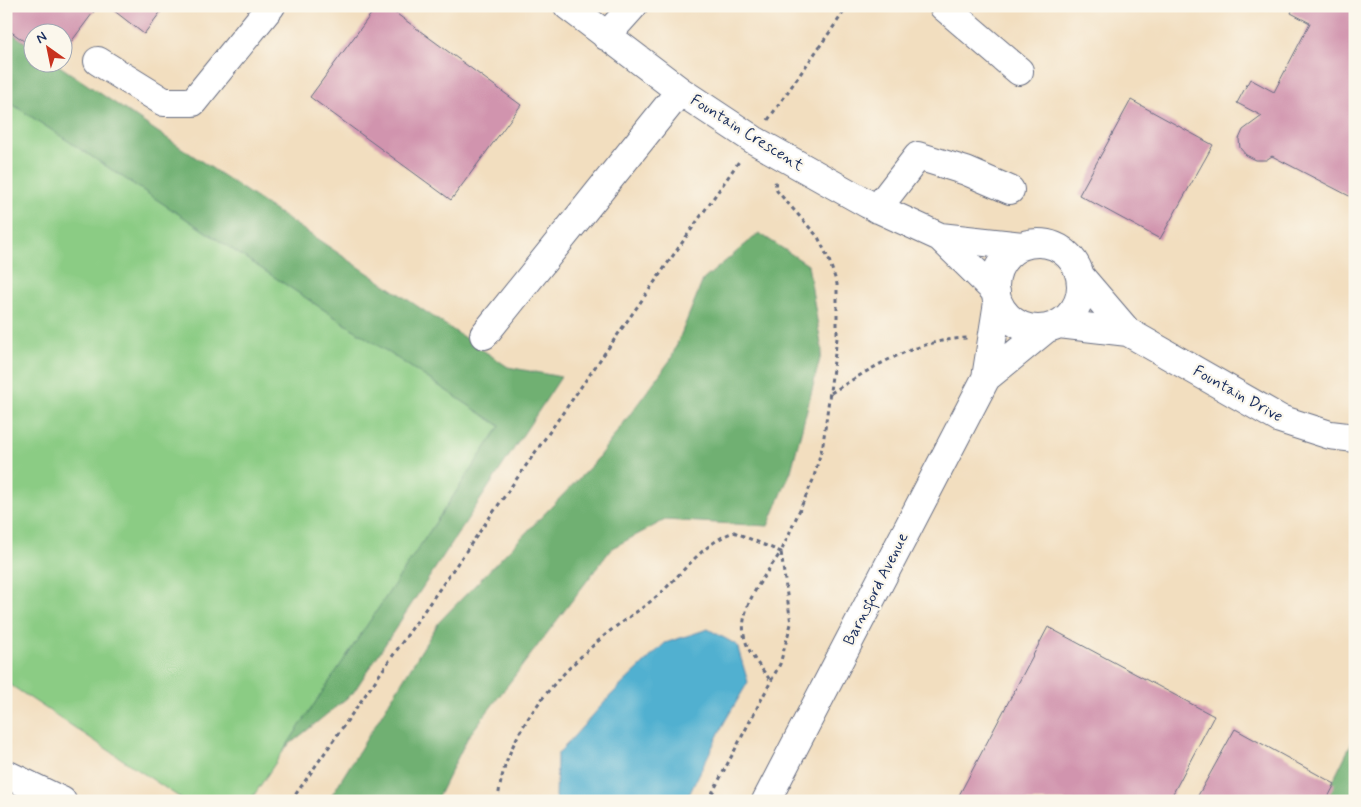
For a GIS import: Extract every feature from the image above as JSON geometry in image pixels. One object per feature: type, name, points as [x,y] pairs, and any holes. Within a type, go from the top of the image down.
[{"type":"street","points":[[98,61],[164,102],[193,102],[271,6]]},
{"type":"street","name":"Fountain Crescent","points":[[568,6],[680,92],[754,140],[877,209],[940,237],[1022,246]]},
{"type":"street","points":[[606,36],[633,6]]},
{"type":"street","points":[[943,6],[1019,71]]},
{"type":"street","points":[[484,335],[680,92]]},
{"type":"street","points":[[877,209],[918,156],[966,171],[1010,190]]},
{"type":"street","name":"Fountain Crescent","points":[[940,237],[997,297]]},
{"type":"street","points":[[1037,243],[1052,245],[1065,252],[1075,263],[1081,277],[1081,291],[1077,304],[1070,316],[1053,326],[1034,329],[1013,321],[997,297],[996,278],[1001,266],[1010,254],[1022,246],[1037,243]]},
{"type":"street","name":"Fountain Drive","points":[[1081,277],[1128,332],[1280,419],[1330,435],[1355,438]]},
{"type":"street","name":"Barnsford Avenue","points":[[766,801],[986,378],[997,297]]},
{"type":"street","name":"Barnsford Avenue","points":[[986,378],[1053,326]]},
{"type":"street","name":"Fountain Drive","points":[[1053,326],[1128,332]]},
{"type":"street","points":[[6,774],[62,801]]},
{"type":"path","points":[[291,801],[848,6]]},
{"type":"path","points":[[771,681],[750,651],[744,635],[745,616],[752,598],[781,552],[813,480],[823,444],[838,338],[837,284],[829,260],[818,237],[777,191],[772,172],[780,155]]},
{"type":"path","points":[[831,393],[895,355],[925,345],[952,339],[977,338],[991,344]]},
{"type":"path","points":[[498,801],[499,780],[536,704],[571,666],[610,632],[656,597],[707,547],[724,535],[734,532],[781,552]]},
{"type":"path","points":[[708,801],[780,664],[791,624],[781,552]]},
{"type":"green space","points":[[6,29],[22,40],[22,72],[68,72],[508,367],[561,377],[353,693],[285,748],[500,426],[6,100]]},
{"type":"green space","points":[[6,100],[500,426],[250,801],[185,801],[6,682]]},
{"type":"green space","points":[[759,233],[808,265],[822,351],[791,471],[768,526],[665,520],[612,548],[468,737],[436,801],[328,801],[439,622],[594,463],[671,359],[703,280]]},
{"type":"green space","points":[[1355,736],[1355,801],[1323,801]]},
{"type":"water","points":[[708,629],[737,645],[748,682],[724,723],[686,801],[556,801],[557,755],[612,694],[665,643]]},
{"type":"building","points":[[6,6],[98,6],[72,41],[72,22],[22,22],[22,40],[6,28]]},
{"type":"building","points":[[108,6],[165,6],[144,34]]},
{"type":"building","points":[[377,6],[386,6],[521,105],[451,200],[310,97]]},
{"type":"building","points":[[1294,6],[1355,6],[1355,199],[1272,156],[1266,160],[1256,160],[1246,155],[1240,148],[1239,139],[1243,130],[1262,116],[1237,103],[1250,79],[1274,92],[1310,23],[1291,13]]},
{"type":"building","points":[[1131,100],[1213,145],[1160,239],[1079,195]]},
{"type":"building","points":[[1048,627],[1214,716],[1169,801],[956,801]]},
{"type":"building","points":[[1235,729],[1335,784],[1326,801],[1195,801]]}]
